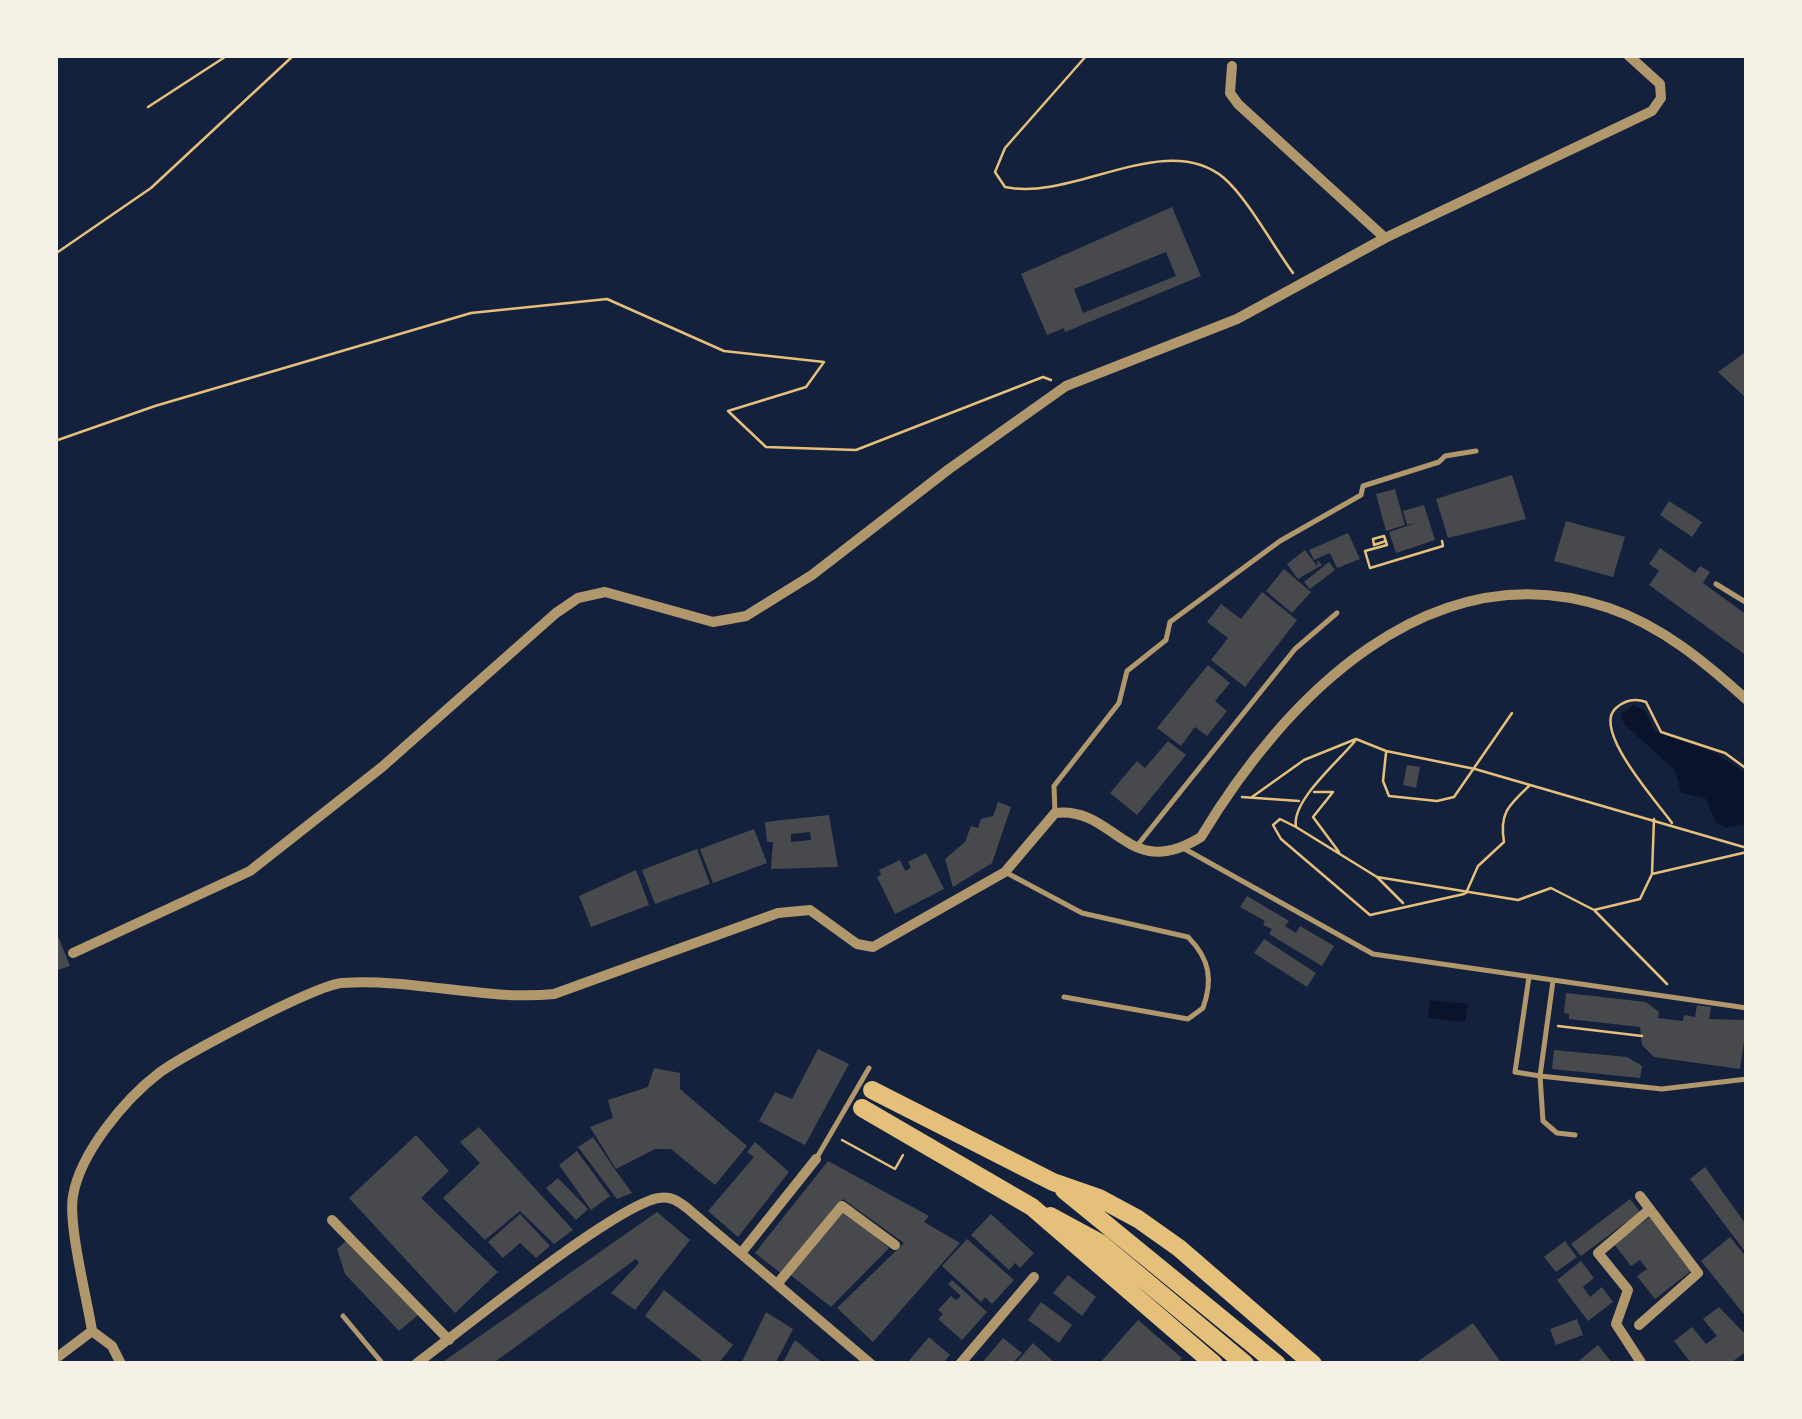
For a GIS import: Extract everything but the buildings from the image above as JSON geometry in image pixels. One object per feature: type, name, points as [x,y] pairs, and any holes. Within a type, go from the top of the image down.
[{"type":"main road","points":[[872,1090],[1053,1182],[1099,1198],[1138,1219],[1178,1248],[1313,1364]]},
{"type":"main road","points":[[862,1108],[1100,1243],[1245,1364]]},
{"type":"main road","points":[[1053,1182],[1188,1288],[1276,1364]]},
{"type":"main road","points":[[1032,1207],[1214,1364]]},
{"type":"street","points":[[74,953],[250,871],[382,767],[556,612],[578,598],[605,592],[713,622],[746,616],[812,575],[1066,386],[1237,319],[1385,238],[1652,111],[1662,98],[1660,84],[1628,55]]},
{"type":"street","points":[[1232,66],[1230,93],[1238,104],[1385,238]]},
{"type":"street","points":[[121,1364],[112,1346],[92,1332],[72,1202],[81,1172],[110,1126],[158,1073],[289,1003],[338,983],[422,983],[530,996],[554,994],[778,913],[810,910],[856,944],[873,946],[1005,872],[1055,813],[1080,814],[1134,849],[1162,854],[1184,848],[1201,837],[1226,795],[1276,730],[1348,660],[1426,619],[1482,598],[1520,593],[1558,595],[1611,608],[1670,637],[1747,700]]},
{"type":"street","points":[[742,1252],[816,1158]]},
{"type":"street","points":[[1638,1325],[1698,1273],[1640,1196]]},
{"type":"street","points":[[416,1364],[644,1202],[673,1198],[871,1364]]},
{"type":"street","points":[[778,1283],[842,1206],[894,1245]]},
{"type":"street","points":[[1642,1364],[1616,1324],[1628,1290],[1598,1252],[1650,1208]]},
{"type":"street","points":[[332,1220],[450,1340]]},
{"type":"street","points":[[960,1364],[1034,1277]]},
{"type":"street","points":[[55,1359],[92,1332]]},
{"type":"lane","points":[[1055,813],[1054,786],[1119,703],[1127,670],[1166,640],[1170,622],[1280,541],[1361,496],[1363,486],[1439,462],[1445,456],[1476,451]]},
{"type":"lane","points":[[1716,584],[1747,603]]},
{"type":"lane","points":[[1134,849],[1295,649],[1337,614]]},
{"type":"lane","points":[[1184,848],[1373,954],[1747,1008]]},
{"type":"lane","points":[[1005,872],[1082,913],[1188,937],[1207,962],[1206,1000],[1196,1016],[1188,1019],[1064,997]]},
{"type":"lane","points":[[1529,977],[1515,1072],[1662,1089],[1747,1079]]},
{"type":"lane","points":[[1553,980],[1540,1076],[1543,1121],[1557,1134],[1574,1135]]},
{"type":"lane","points":[[816,1158],[870,1068]]},
{"type":"lane","points":[[342,1316],[384,1364]]},
{"type":"path","points":[[148,107],[228,55]]},
{"type":"path","points":[[55,254],[151,188],[294,55]]},
{"type":"path","points":[[1087,55],[1005,148],[995,172],[1006,187],[1032,193],[1164,159],[1207,169],[1224,179],[1300,282]]},
{"type":"path","points":[[55,440],[154,406],[471,313],[607,299],[724,350],[824,362],[806,387],[728,411],[766,446],[856,450],[1043,377],[1066,386]]},
{"type":"path","points":[[1386,541],[1365,552],[1370,568],[1443,546],[1442,541]]},
{"type":"path","points":[[1673,824],[1614,741],[1608,724],[1611,712],[1619,705],[1637,699],[1646,702],[1661,732],[1725,753],[1747,769]]},
{"type":"path","points":[[1386,752],[1385,791],[1397,798],[1437,801],[1454,796],[1512,713]]},
{"type":"path","points":[[1252,798],[1304,760],[1356,740],[1386,752],[1475,768],[1673,824],[1747,850]]},
{"type":"path","points":[[1296,827],[1294,816],[1300,801],[1356,740]]},
{"type":"path","points":[[1466,894],[1478,866],[1504,842],[1500,820],[1530,784]]},
{"type":"path","points":[[1312,792],[1333,792],[1313,817],[1342,856]]},
{"type":"path","points":[[1226,795],[1300,801]]},
{"type":"path","points":[[1406,905],[1377,878],[1296,827],[1280,819],[1273,825],[1281,839],[1370,914],[1466,894]]},
{"type":"path","points":[[1594,910],[1640,899],[1652,874],[1654,819]]},
{"type":"path","points":[[1652,874],[1747,850]]},
{"type":"path","points":[[1377,878],[1518,900],[1551,888],[1594,910],[1668,986]]},
{"type":"path","points":[[1546,1025],[1642,1036]]},
{"type":"path","points":[[832,1134],[896,1169]]},
{"type":"water","points":[[1634,705],[1645,711],[1655,731],[1715,753],[1744,772],[1747,824],[1725,828],[1716,822],[1705,798],[1681,793],[1675,770],[1624,724],[1621,714]]},
{"type":"water","points":[[1430,1000],[1468,1004],[1465,1022],[1428,1018]]}]
